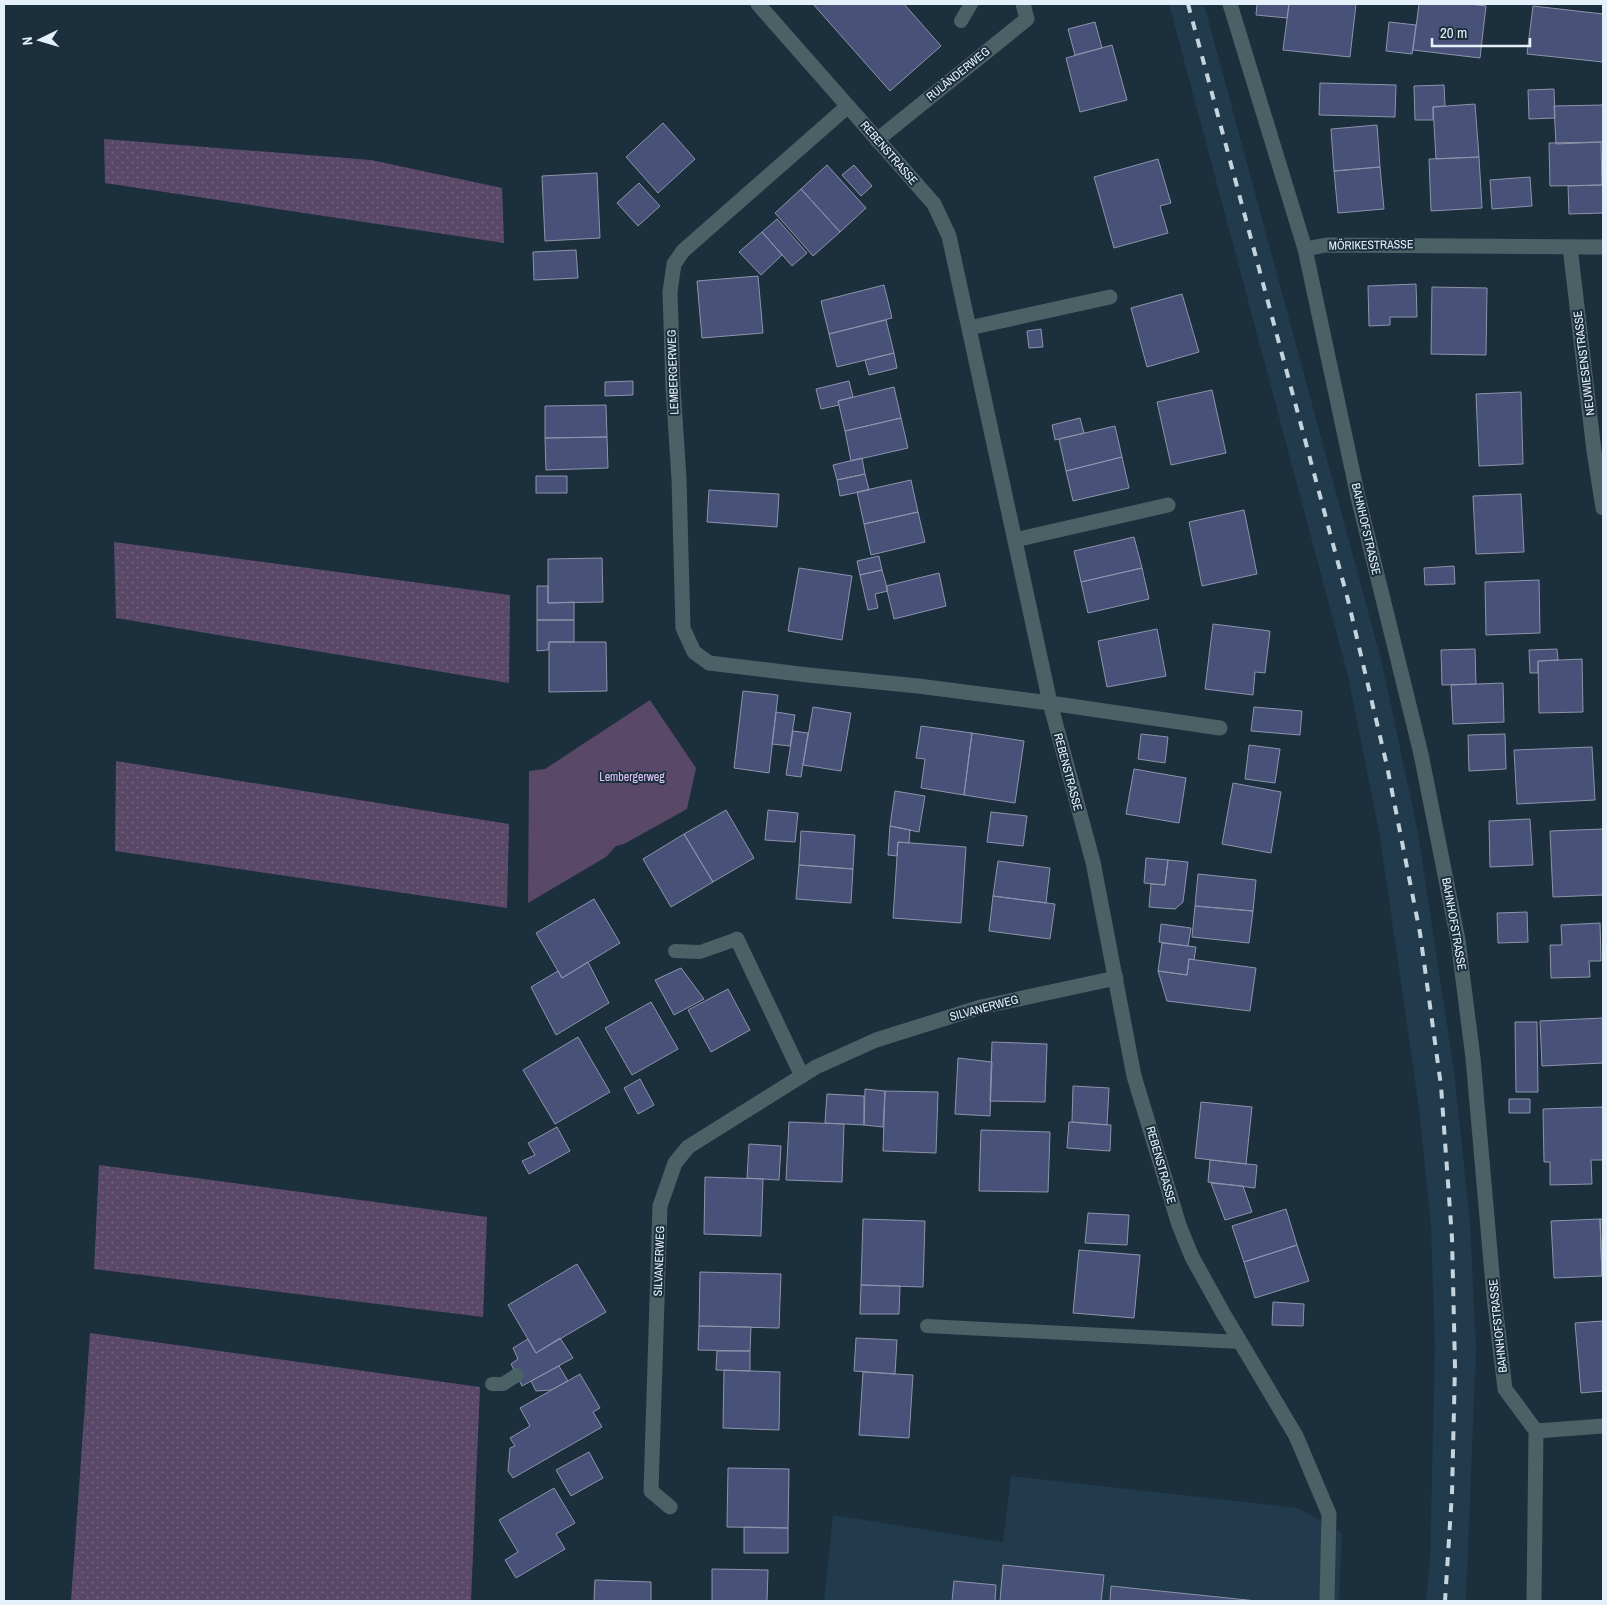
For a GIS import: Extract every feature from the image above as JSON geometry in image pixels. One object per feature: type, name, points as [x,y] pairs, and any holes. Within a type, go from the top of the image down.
[{"type":"street","name":"REBENSTRASSE","points":[[758,4],[934,204],[949,236],[1050,703],[1093,862],[1134,1076],[1179,1225],[1192,1257],[1296,1436],[1329,1514],[1327,1601]]},
{"type":"street","name":"RULÄNDERWEG","points":[[877,140],[1027,19],[1023,4]]},
{"type":"street","points":[[1230,4],[1305,249]]},
{"type":"street","name":"LEMBERGERWEG","points":[[848,106],[683,251],[674,264],[670,292],[673,386],[680,496],[683,628],[694,652],[709,663],[918,686],[1050,703]]},
{"type":"street","name":"MÖRIKESTRASSE","points":[[1305,249],[1335,244],[1603,247]]},
{"type":"street","name":"NEUWIESENSTRASSE","points":[[1570,247],[1593,442],[1603,508]]},
{"type":"street","name":"BAHNHOFSTRASSE","points":[[1305,249],[1358,497],[1421,754],[1458,940],[1473,1058],[1494,1297],[1505,1388],[1536,1430]]},
{"type":"street","points":[[970,328],[1110,297]]},
{"type":"street","points":[[1015,540],[1168,505]]},
{"type":"street","points":[[1050,703],[1220,728]]},
{"type":"street","points":[[736,939],[802,1076]]},
{"type":"street","name":"SILVANERWEG","points":[[670,1507],[651,1491],[660,1206],[675,1163],[688,1147],[816,1067],[876,1040],[981,1007],[1116,978]]},
{"type":"street","points":[[1534,1601],[1536,1430],[1603,1426]]},
{"type":"lane","points":[[961,21],[971,4]]},
{"type":"lane","points":[[674,951],[700,952],[736,939]]},
{"type":"lane","points":[[928,1326],[1240,1342]]},
{"type":"lane","points":[[492,1384],[503,1384],[516,1375]]},
{"type":"shaded area","points":[[1169,4],[1204,4],[1382,663],[1418,833],[1454,1071],[1470,1222],[1476,1349],[1466,1601],[1426,1601],[1430,1561],[1435,1348],[1431,1227],[1419,1109],[1380,837],[1348,676]]},
{"type":"shaded area","points":[[1011,1476],[1298,1508],[1342,1533],[1339,1601],[824,1601],[833,1515],[1003,1542]]},
{"type":"green space","points":[[104,139],[371,160],[502,188],[504,243],[105,183]]},
{"type":"green space","points":[[114,542],[510,595],[509,683],[116,618]]},
{"type":"green space","name":"Lembergerweg","points":[[650,700],[696,768],[687,809],[624,844],[616,846],[606,857],[528,903],[529,771],[545,769]]},
{"type":"green space","points":[[116,761],[509,824],[507,908],[115,851]]},
{"type":"green space","points":[[99,1165],[487,1217],[483,1317],[94,1269]]},
{"type":"green space","points":[[90,1333],[480,1387],[471,1601],[71,1601]]},
{"type":"building","points":[[813,4],[904,4],[941,46],[890,91]]},
{"type":"building","points":[[1257,4],[1289,4],[1287,18],[1256,15]]},
{"type":"building","points":[[1289,4],[1356,4],[1350,57],[1283,50]]},
{"type":"building","points":[[1419,4],[1470,4],[1486,6],[1480,58],[1413,50]]},
{"type":"building","points":[[1533,6],[1603,14],[1603,62],[1527,54]]},
{"type":"building","points":[[1095,22],[1102,48],[1075,55],[1068,29]]},
{"type":"building","points":[[1389,22],[1416,25],[1412,54],[1386,51]]},
{"type":"building","points":[[1112,45],[1127,100],[1080,112],[1066,58]]},
{"type":"building","points":[[1320,83],[1396,85],[1395,117],[1319,115]]},
{"type":"building","points":[[1444,85],[1445,106],[1433,107],[1433,120],[1415,120],[1414,86]]},
{"type":"building","points":[[1554,89],[1555,118],[1529,119],[1528,90]]},
{"type":"building","points":[[1475,104],[1479,157],[1436,159],[1433,107]]},
{"type":"building","points":[[1603,105],[1603,142],[1556,144],[1554,106]]},
{"type":"building","points":[[663,123],[695,159],[658,193],[626,157]]},
{"type":"building","points":[[1377,125],[1380,167],[1334,171],[1331,129]]},
{"type":"building","points":[[1601,142],[1602,185],[1550,186],[1549,143]]},
{"type":"building","points":[[1479,157],[1482,208],[1431,211],[1429,159]]},
{"type":"building","points":[[1158,159],[1171,203],[1160,206],[1168,233],[1114,248],[1094,177]]},
{"type":"building","points":[[827,165],[866,208],[840,232],[801,189]]},
{"type":"building","points":[[854,165],[872,186],[861,196],[842,175]]},
{"type":"building","points":[[1380,167],[1384,209],[1338,213],[1334,171]]},
{"type":"building","points":[[597,173],[600,238],[545,241],[542,176]]},
{"type":"building","points":[[1530,177],[1532,206],[1492,209],[1490,180]]},
{"type":"building","points":[[639,183],[660,206],[638,226],[617,203]]},
{"type":"building","points":[[1603,185],[1603,213],[1569,214],[1568,186]]},
{"type":"building","points":[[801,189],[840,232],[813,256],[775,213]]},
{"type":"building","points":[[777,219],[807,253],[792,266],[762,232]]},
{"type":"building","points":[[762,232],[782,255],[761,275],[739,252]]},
{"type":"building","points":[[576,250],[578,278],[534,280],[533,252]]},
{"type":"building","points":[[758,276],[763,333],[702,338],[697,281]]},
{"type":"building","points":[[1416,284],[1417,317],[1390,317],[1390,325],[1369,326],[1368,286]]},
{"type":"building","points":[[884,285],[892,318],[829,334],[821,301]]},
{"type":"building","points":[[1432,287],[1487,288],[1486,355],[1431,354]]},
{"type":"building","points":[[1182,294],[1199,352],[1147,367],[1131,308]]},
{"type":"building","points":[[886,320],[894,353],[837,367],[829,334]]},
{"type":"building","points":[[1041,329],[1043,347],[1029,348],[1027,331]]},
{"type":"building","points":[[894,353],[897,368],[869,375],[865,360]]},
{"type":"building","points":[[633,381],[633,395],[605,396],[605,382]]},
{"type":"building","points":[[849,381],[853,397],[838,401],[839,405],[821,409],[816,389]]},
{"type":"building","points":[[894,387],[901,418],[845,431],[838,401]]},
{"type":"building","points":[[1212,390],[1226,453],[1171,465],[1157,402]]},
{"type":"building","points":[[1521,392],[1523,464],[1479,466],[1476,394]]},
{"type":"building","points":[[606,405],[607,437],[545,438],[545,406]]},
{"type":"building","points":[[901,418],[908,448],[851,461],[845,431]]},
{"type":"building","points":[[1080,418],[1084,433],[1055,440],[1052,425]]},
{"type":"building","points":[[1115,426],[1122,457],[1066,471],[1059,439]]},
{"type":"building","points":[[607,437],[608,468],[546,470],[545,438]]},
{"type":"building","points":[[1122,457],[1129,488],[1073,501],[1066,471]]},
{"type":"building","points":[[862,458],[865,474],[837,480],[833,465]]},
{"type":"building","points":[[865,474],[869,490],[840,496],[837,480]]},
{"type":"building","points":[[536,476],[567,476],[567,493],[536,493]]},
{"type":"building","points":[[911,480],[918,512],[864,524],[857,492]]},
{"type":"building","points":[[709,490],[779,494],[777,527],[707,522]]},
{"type":"building","points":[[1521,494],[1524,552],[1476,554],[1473,496]]},
{"type":"building","points":[[1244,510],[1257,574],[1202,586],[1189,522]]},
{"type":"building","points":[[918,512],[925,542],[871,555],[864,524]]},
{"type":"building","points":[[1134,537],[1142,568],[1081,582],[1074,551]]},
{"type":"building","points":[[879,556],[882,570],[860,575],[857,561]]},
{"type":"building","points":[[602,558],[603,602],[548,603],[548,559]]},
{"type":"building","points":[[1454,566],[1455,584],[1425,585],[1424,568]]},
{"type":"building","points":[[799,568],[852,576],[842,640],[788,631]]},
{"type":"building","points":[[1142,568],[1149,599],[1088,613],[1081,582]]},
{"type":"building","points":[[882,570],[888,591],[875,594],[878,608],[868,610],[860,575]]},
{"type":"building","points":[[939,573],[946,606],[894,619],[886,586]]},
{"type":"building","points":[[1539,580],[1540,633],[1486,635],[1485,582]]},
{"type":"building","points":[[537,586],[548,586],[548,603],[574,602],[574,620],[537,620]]},
{"type":"building","points":[[537,620],[574,620],[574,642],[549,642],[548,650],[537,651]]},
{"type":"building","points":[[1213,624],[1270,631],[1265,673],[1255,672],[1253,695],[1205,689]]},
{"type":"building","points":[[1157,629],[1166,676],[1107,687],[1098,641]]},
{"type":"building","points":[[549,642],[606,642],[607,691],[549,692]]},
{"type":"building","points":[[1475,649],[1476,684],[1442,685],[1441,650]]},
{"type":"building","points":[[1557,649],[1558,660],[1538,661],[1538,673],[1530,673],[1529,650]]},
{"type":"building","points":[[1582,659],[1583,712],[1539,713],[1538,661]]},
{"type":"building","points":[[1503,683],[1504,722],[1453,724],[1451,685]]},
{"type":"building","points":[[743,691],[778,695],[769,773],[734,768]]},
{"type":"building","points":[[813,707],[851,713],[841,771],[803,765]]},
{"type":"building","points":[[1254,707],[1302,711],[1300,735],[1251,731]]},
{"type":"building","points":[[776,712],[795,715],[790,746],[772,744]]},
{"type":"building","points":[[921,726],[972,733],[964,795],[921,788],[925,759],[916,758]]},
{"type":"building","points":[[793,731],[808,733],[801,777],[786,775]]},
{"type":"building","points":[[972,733],[1024,741],[1015,803],[964,795]]},
{"type":"building","points":[[1141,734],[1168,737],[1165,763],[1138,759]]},
{"type":"building","points":[[1505,734],[1506,769],[1469,771],[1468,735]]},
{"type":"building","points":[[1249,745],[1280,749],[1275,783],[1245,779]]},
{"type":"building","points":[[1592,747],[1595,800],[1517,804],[1514,750]]},
{"type":"building","points":[[1134,769],[1186,778],[1179,823],[1126,814]]},
{"type":"building","points":[[1233,783],[1281,792],[1271,853],[1222,844]]},
{"type":"building","points":[[895,791],[925,796],[919,832],[890,826]]},
{"type":"building","points":[[726,810],[754,858],[713,882],[684,834]]},
{"type":"building","points":[[768,810],[798,813],[795,842],[765,840]]},
{"type":"building","points":[[991,812],[1027,816],[1023,846],[987,842]]},
{"type":"building","points":[[1530,819],[1533,865],[1490,867],[1489,821]]},
{"type":"building","points":[[890,826],[910,830],[909,843],[898,842],[897,856],[888,855]]},
{"type":"building","points":[[1603,829],[1603,895],[1553,897],[1550,831]]},
{"type":"building","points":[[801,831],[855,835],[853,869],[799,865]]},
{"type":"building","points":[[684,834],[713,882],[671,907],[643,859]]},
{"type":"building","points":[[898,842],[966,847],[961,923],[893,918]]},
{"type":"building","points":[[1146,858],[1168,860],[1165,885],[1144,883]]},
{"type":"building","points":[[1168,860],[1188,862],[1183,902],[1175,909],[1149,907],[1151,884],[1165,885]]},
{"type":"building","points":[[998,861],[1050,868],[1046,903],[993,896]]},
{"type":"building","points":[[799,865],[853,869],[851,903],[796,899]]},
{"type":"building","points":[[1198,874],[1256,880],[1253,911],[1195,906]]},
{"type":"building","points":[[993,896],[1055,904],[1050,939],[989,931]]},
{"type":"building","points":[[594,899],[620,943],[562,978],[536,933]]},
{"type":"building","points":[[1195,906],[1253,911],[1249,943],[1192,937]]},
{"type":"building","points":[[1527,912],[1528,942],[1498,943],[1497,913]]},
{"type":"building","points":[[1600,923],[1601,961],[1589,961],[1590,977],[1551,978],[1550,945],[1562,945],[1561,925]]},
{"type":"building","points":[[1161,924],[1191,928],[1188,946],[1159,942]]},
{"type":"building","points":[[1162,943],[1196,947],[1194,960],[1189,959],[1187,975],[1158,971]]},
{"type":"building","points":[[1189,959],[1256,968],[1250,1011],[1167,1001],[1158,971],[1187,975]]},
{"type":"building","points":[[588,962],[609,1003],[556,1035],[531,987],[558,971],[562,978]]},
{"type":"building","points":[[681,968],[704,999],[674,1015],[655,980]]},
{"type":"building","points":[[728,989],[750,1030],[711,1052],[688,1010]]},
{"type":"building","points":[[651,1002],[678,1049],[632,1075],[605,1028]]},
{"type":"building","points":[[1603,1018],[1603,1063],[1542,1066],[1540,1021]]},
{"type":"building","points":[[1515,1022],[1537,1022],[1538,1092],[1516,1092]]},
{"type":"building","points":[[578,1037],[610,1092],[555,1124],[523,1070]]},
{"type":"building","points":[[992,1042],[1047,1044],[1045,1102],[990,1101]]},
{"type":"building","points":[[958,1058],[992,1062],[990,1116],[955,1114]]},
{"type":"building","points":[[640,1079],[654,1105],[638,1114],[624,1088]]},
{"type":"building","points":[[1073,1086],[1109,1088],[1107,1125],[1072,1122]]},
{"type":"building","points":[[865,1089],[885,1091],[883,1127],[864,1125]]},
{"type":"building","points":[[885,1091],[938,1092],[936,1153],[883,1151]]},
{"type":"building","points":[[827,1094],[864,1096],[864,1125],[825,1123]]},
{"type":"building","points":[[1509,1099],[1530,1099],[1530,1113],[1509,1113]]},
{"type":"building","points":[[1201,1102],[1252,1107],[1246,1164],[1195,1158]]},
{"type":"building","points":[[1603,1107],[1603,1160],[1591,1160],[1592,1184],[1550,1185],[1550,1162],[1544,1162],[1543,1109]]},
{"type":"building","points":[[789,1122],[844,1124],[842,1182],[786,1180]]},
{"type":"building","points":[[1069,1122],[1111,1125],[1110,1151],[1067,1148]]},
{"type":"building","points":[[557,1127],[570,1151],[529,1174],[522,1161],[535,1155],[528,1143]]},
{"type":"building","points":[[981,1130],[1050,1132],[1048,1192],[979,1191]]},
{"type":"building","points":[[749,1144],[781,1146],[779,1180],[747,1178]]},
{"type":"building","points":[[1210,1160],[1257,1165],[1255,1188],[1208,1182]]},
{"type":"building","points":[[705,1177],[763,1179],[761,1236],[704,1234]]},
{"type":"building","points":[[1211,1183],[1243,1186],[1252,1212],[1225,1220]]},
{"type":"building","points":[[1286,1209],[1297,1245],[1244,1262],[1232,1226]]},
{"type":"building","points":[[1088,1213],[1129,1215],[1127,1245],[1085,1243]]},
{"type":"building","points":[[863,1219],[925,1221],[923,1287],[861,1285]]},
{"type":"building","points":[[1600,1219],[1602,1276],[1554,1278],[1551,1221]]},
{"type":"building","points":[[1600,1219],[1603,1219],[1603,1276],[1602,1276]]},
{"type":"building","points":[[1297,1245],[1309,1281],[1255,1298],[1244,1262]]},
{"type":"building","points":[[1079,1250],[1140,1255],[1134,1318],[1073,1313]]},
{"type":"building","points":[[577,1264],[606,1312],[536,1353],[508,1305]]},
{"type":"building","points":[[700,1272],[781,1274],[779,1328],[699,1326]]},
{"type":"building","points":[[861,1285],[900,1286],[899,1314],[860,1314]]},
{"type":"building","points":[[1273,1302],[1304,1304],[1303,1326],[1272,1325]]},
{"type":"building","points":[[1603,1321],[1603,1391],[1581,1393],[1575,1323]]},
{"type":"building","points":[[699,1326],[751,1327],[750,1351],[698,1350]]},
{"type":"building","points":[[560,1338],[573,1358],[522,1386],[511,1364],[518,1359],[513,1348],[528,1339],[536,1353]]},
{"type":"building","points":[[856,1338],[897,1340],[895,1374],[854,1371]]},
{"type":"building","points":[[717,1351],[750,1351],[750,1371],[716,1370]]},
{"type":"building","points":[[559,1366],[568,1381],[551,1390],[536,1391],[531,1381]]},
{"type":"building","points":[[724,1370],[780,1372],[779,1430],[723,1428]]},
{"type":"building","points":[[863,1372],[913,1375],[909,1438],[859,1435]]},
{"type":"building","points":[[580,1374],[600,1408],[593,1412],[602,1427],[513,1478],[508,1471],[510,1448],[515,1446],[510,1438],[530,1426],[520,1408]]},
{"type":"building","points":[[589,1452],[603,1478],[571,1496],[556,1470]]},
{"type":"building","points":[[728,1468],[789,1469],[788,1528],[727,1527]]},
{"type":"building","points":[[554,1488],[575,1523],[556,1534],[565,1549],[516,1578],[505,1560],[518,1552],[499,1520]]},
{"type":"building","points":[[744,1527],[788,1528],[788,1553],[744,1553]]},
{"type":"building","points":[[1003,1565],[1104,1575],[1101,1601],[1000,1601]]},
{"type":"building","points":[[712,1569],[768,1570],[767,1601],[712,1601]]},
{"type":"building","points":[[595,1580],[651,1582],[651,1601],[594,1601]]},
{"type":"building","points":[[954,1581],[996,1585],[995,1601],[952,1601]]},
{"type":"building","points":[[1111,1586],[1257,1601],[1110,1601]]},
{"type":"railway","points":[[1188,4],[1348,600],[1387,766],[1420,933],[1441,1086],[1452,1238],[1455,1366],[1452,1493],[1445,1601]]}]
